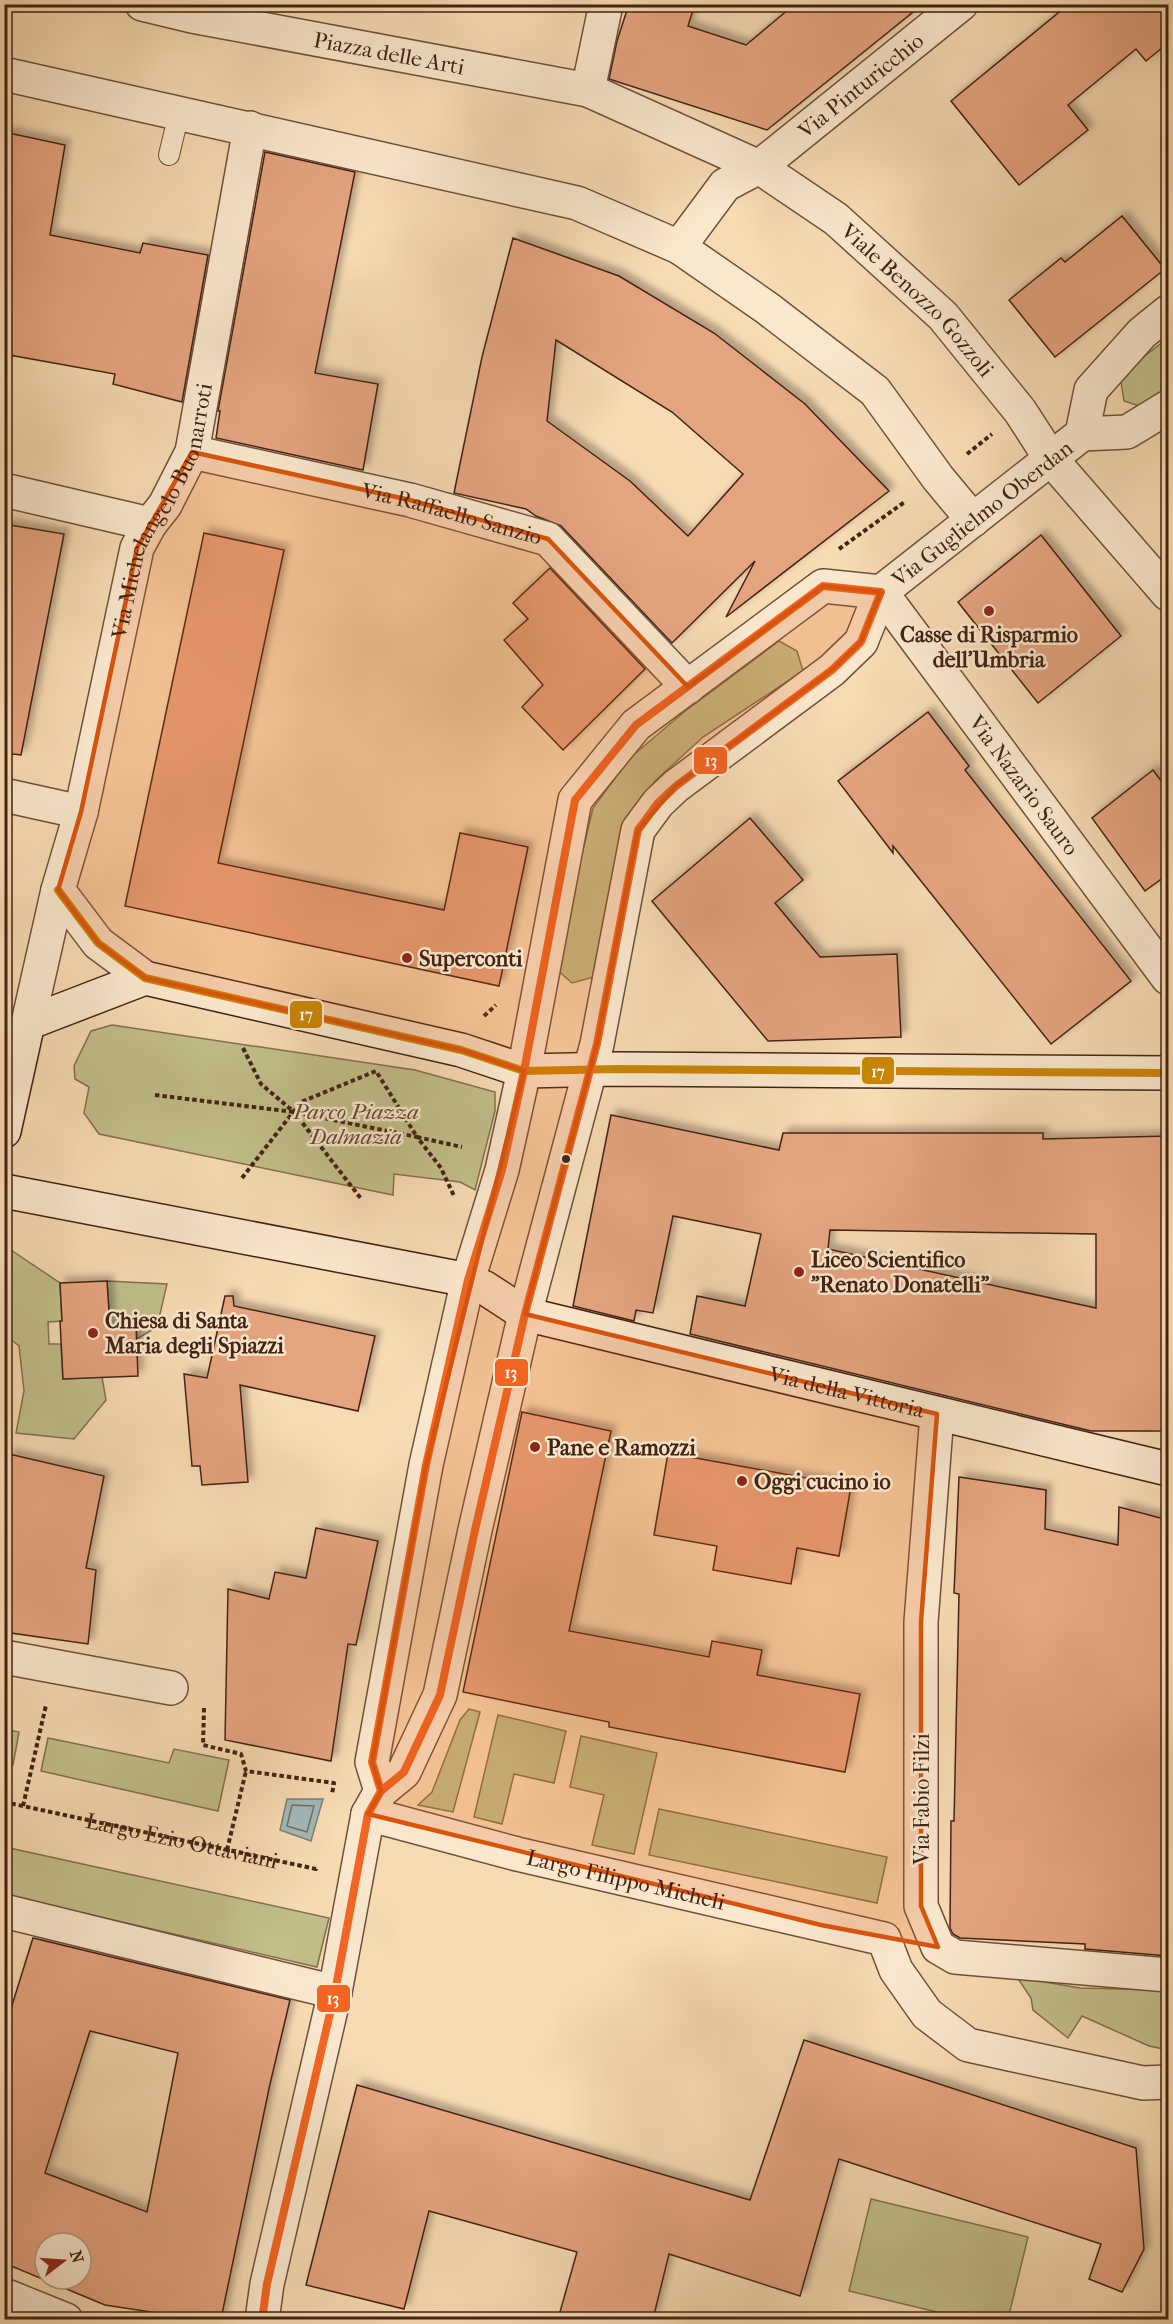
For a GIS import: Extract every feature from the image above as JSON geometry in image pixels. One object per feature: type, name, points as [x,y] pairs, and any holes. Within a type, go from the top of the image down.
[{"type":"street","name":"Piazza delle Arti","points":[[142,4],[193,10],[588,90]]},
{"type":"street","points":[[588,90],[606,4]]},
{"type":"street","name":"Via Pinturicchio","points":[[759,166],[962,4]]},
{"type":"street","points":[[4,74],[577,202],[679,248],[767,308],[875,391],[938,478],[973,520]]},
{"type":"street","name":"Viale Benozzo Gozzoli","points":[[588,90],[759,166],[836,219],[943,316],[1020,411],[1051,459],[1168,594]]},
{"type":"street","name":"Via Michelangelo Buonarroti","points":[[4,1131],[58,890],[81,812],[137,548],[150,524],[165,505],[192,452],[250,128]]},
{"type":"street","points":[[679,248],[725,185],[759,166]]},
{"type":"street","name":"Via Guglielmo Oberdan","points":[[1082,434],[1091,390],[1142,333],[1168,312]]},
{"type":"street","name":"Via Guglielmo Oberdan","points":[[374,1803],[404,1772],[440,1695],[525,1314],[597,1044],[638,830],[658,803],[676,786],[832,670],[861,642],[882,592],[1082,434],[1127,432],[1168,407]]},
{"type":"street","name":"Via Raffaello Sanzio","points":[[192,452],[410,500],[548,539],[688,687]]},
{"type":"street","points":[[4,490],[150,524]]},
{"type":"street","name":"Via Guglielmo Oberdan","points":[[374,1803],[372,1762],[426,1465],[468,1280],[502,1170],[524,1071],[575,800],[636,725],[823,586],[882,592]]},
{"type":"street","name":"Via Nazario Sauro","points":[[882,592],[1168,978]]},
{"type":"street","points":[[4,795],[81,812]]},
{"type":"street","points":[[58,890],[99,943],[145,978],[460,1050],[524,1071],[590,1068],[1168,1073]]},
{"type":"street","points":[[28,1023],[145,978]]},
{"type":"street","name":"Via della Vittoria","points":[[4,1191],[468,1280],[485,1288],[525,1314],[1168,1469]]},
{"type":"street","name":"Via Fabio Filzi","points":[[937,1414],[921,1623],[921,1906],[938,1947]]},
{"type":"street","points":[[4,1657],[171,1688]]},
{"type":"street","points":[[262,2319],[267,2283],[335,1992],[374,1803]]},
{"type":"street","name":"Largo Filippo Micheli","points":[[374,1803],[517,1854],[884,1939],[938,1947]]},
{"type":"street","points":[[6,1915],[335,1992]]},
{"type":"street","points":[[884,1939],[896,1970],[927,2014],[968,2045],[1143,2083],[1168,2082]]},
{"type":"street","points":[[938,1947],[955,1957],[1168,1975]]},
{"type":"street","points":[[4,2295],[66,2319]]},
{"type":"lane","points":[[169,155],[179,113]]},
{"type":"path","points":[[243,1048],[261,1084],[294,1112],[362,1200]]},
{"type":"path","points":[[242,1178],[302,1102],[376,1071],[417,1137],[441,1168],[455,1197]]},
{"type":"path","points":[[155,1095],[294,1112],[462,1147]]},
{"type":"path","points":[[204,1701],[203,1745],[242,1754],[246,1770],[227,1850]]},
{"type":"path","points":[[23,1806],[39,1736]]},
{"type":"path","points":[[246,1770],[334,1783]]},
{"type":"path","name":"Largo Ezio Ottaviani","points":[[4,1802],[316,1869],[318,1859]]},
{"type":"highlighted area","points":[[192,452],[410,500],[548,539],[688,687],[823,586],[881,592],[861,642],[832,670],[676,786],[638,830],[597,1044],[525,1314],[937,1414],[921,1622],[921,1906],[938,1947],[821,1925],[368,1814],[381,1791],[372,1762],[426,1465],[524,1071],[461,1050],[145,978],[98,943],[58,890],[81,812],[137,548]]},
{"type":"green space","points":[[1168,338],[1168,389],[1145,408],[1124,401],[1120,375]]},
{"type":"green space","points":[[779,641],[797,651],[803,671],[703,737],[655,781],[625,819],[594,977],[572,983],[555,968],[593,808],[630,758],[684,712]]},
{"type":"green space","name":"Parco Piazza Dalmazia","points":[[112,1025],[415,1070],[495,1092],[495,1111],[475,1190],[460,1182],[394,1174],[393,1195],[99,1134],[84,1113],[89,1087],[75,1079],[74,1066],[91,1031]]},
{"type":"green space","points":[[8,1248],[60,1283],[62,1321],[48,1322],[49,1344],[61,1344],[63,1379],[102,1377],[106,1400],[74,1439],[16,1433],[24,1391],[19,1346],[5,1335],[4,1250]]},
{"type":"green space","points":[[107,1281],[167,1284],[157,1327],[137,1339],[136,1325],[110,1326]]},
{"type":"green space","points":[[469,1709],[480,1712],[453,1812],[418,1805],[432,1792],[460,1720]]},
{"type":"green space","points":[[498,1715],[566,1731],[554,1783],[514,1774],[502,1824],[474,1817]]},
{"type":"green space","points":[[4,1729],[19,1732],[13,1765],[5,1764]]},
{"type":"green space","points":[[581,1736],[657,1753],[634,1854],[592,1845],[604,1795],[570,1787]]},
{"type":"green space","points":[[48,1738],[169,1763],[174,1749],[229,1760],[218,1811],[41,1771]]},
{"type":"green space","points":[[659,1809],[887,1857],[877,1903],[649,1855]]},
{"type":"green space","points":[[5,1847],[329,1918],[317,1967],[5,1895]]},
{"type":"green space","points":[[1021,1978],[1080,1988],[1168,1990],[1168,2050],[1149,2046],[1082,2016],[1068,2038],[1033,2010],[1031,1998],[1019,1980]]},
{"type":"green space","points":[[871,2199],[1028,2237],[1008,2319],[966,2319],[849,2291]]},
{"type":"water","points":[[287,1799],[323,1799],[311,1841],[280,1830]]},
{"type":"building","points":[[629,4],[695,4],[688,26],[746,45],[795,4],[923,4],[767,130],[609,79],[617,41]]},
{"type":"building","points":[[1069,4],[1168,4],[1168,43],[1146,61],[1136,49],[1068,105],[1088,130],[1019,185],[951,101]]},
{"type":"building","points":[[4,132],[65,145],[50,235],[140,253],[143,243],[208,255],[182,402],[113,384],[115,374],[4,354]]},
{"type":"building","points":[[265,152],[355,172],[315,373],[378,384],[363,470],[216,438],[220,411],[218,411]]},
{"type":"building","points":[[1122,216],[1165,269],[1055,357],[1009,300],[1061,258],[1065,262]]},
{"type":"building","points":[[513,238],[619,276],[714,333],[805,404],[889,491],[726,617],[755,561],[672,643],[561,526],[536,516],[526,509],[454,493],[482,357]],"holes":[[[556,340],[672,412],[743,474],[688,536],[630,481],[547,421]]]},
{"type":"building","points":[[4,524],[64,534],[21,755],[4,753]]},
{"type":"building","points":[[204,533],[284,550],[218,863],[444,910],[460,833],[528,847],[499,986],[125,906]]},
{"type":"building","points":[[1041,535],[1121,636],[1038,703],[958,602]]},
{"type":"building","points":[[550,568],[645,669],[563,750],[522,707],[543,685],[504,640],[528,619],[513,603]]},
{"type":"building","points":[[928,712],[969,766],[965,770],[1131,981],[1051,1044],[893,846],[893,853],[838,781]]},
{"type":"building","points":[[1153,770],[1168,790],[1168,874],[1145,891],[1092,818]]},
{"type":"building","points":[[750,818],[803,880],[775,903],[820,957],[897,954],[901,1037],[768,1041],[652,901]]},
{"type":"building","points":[[611,1115],[779,1150],[783,1133],[1043,1133],[1043,1139],[1168,1136],[1168,1174],[1163,1174],[1165,1255],[1168,1255],[1168,1431],[1091,1431],[690,1334],[697,1296],[745,1306],[761,1234],[673,1216],[653,1313],[636,1310],[634,1321],[573,1306]],"holes":[[[830,1230],[1096,1234],[1096,1308],[828,1249]]]},
{"type":"building","name":"Chiesa di Santa Maria degli Spiazzi","points":[[107,1281],[110,1326],[136,1325],[138,1376],[63,1379],[60,1283]]},
{"type":"building","points":[[225,1296],[233,1296],[234,1306],[375,1336],[358,1411],[240,1385],[248,1482],[202,1485],[200,1466],[192,1466],[184,1374],[207,1378]]},
{"type":"building","points":[[522,1412],[611,1431],[569,1631],[709,1657],[712,1641],[762,1650],[757,1675],[860,1694],[845,1772],[609,1727],[609,1722],[463,1692]]},
{"type":"building","points":[[668,1453],[851,1486],[839,1556],[797,1548],[791,1584],[713,1570],[717,1546],[654,1535]]},
{"type":"building","points":[[9,1454],[104,1476],[86,1568],[96,1570],[88,1644],[4,1632],[4,1474]]},
{"type":"building","points":[[959,1477],[1046,1490],[1045,1529],[1118,1545],[1119,1507],[1168,1520],[1168,1956],[1085,1949],[1085,1944],[960,1938],[953,1934],[950,1928],[951,1821],[954,1821],[959,1594],[954,1593]]},
{"type":"building","points":[[316,1528],[378,1541],[356,1645],[348,1644],[331,1761],[225,1740],[228,1589],[269,1599],[275,1572],[306,1578]]},
{"type":"building","points":[[33,1938],[290,2000],[221,2319],[190,2318],[105,2305],[71,2291],[93,2291],[93,2231],[33,2231],[33,2275],[4,2263],[4,2031]],"holes":[[[90,2031],[178,2053],[147,2212],[45,2173]]]},
{"type":"building","points":[[804,2040],[1136,2148],[1144,2249],[1122,2292],[1089,2279],[1101,2244],[839,2159],[800,2296],[669,2254],[653,2319],[558,2319],[577,2252],[429,2211],[404,2309],[306,2285],[357,2085],[750,2200]]},
{"type":"transit line","name":"13","points":[[262,2320],[267,2284],[335,1992],[368,1814],[381,1791],[404,1772],[440,1695],[525,1314],[597,1044],[638,830],[658,803],[676,786],[832,670],[861,642],[881,592],[823,586],[636,725],[575,800],[524,1071],[502,1170],[468,1280],[426,1465],[372,1762],[381,1791]]},
{"type":"transit line","name":"17","points":[[58,890],[98,943],[145,978],[461,1050],[524,1071],[616,1069],[1168,1073]]},
{"type":"place","name":"Casse di Risparmio dell'Umbria","points":[[989,611]]},
{"type":"place","name":"Superconti","points":[[407,958]]},
{"type":"place","name":"Liceo Scientifico \"Renato Donatelli\"","points":[[799,1272]]},
{"type":"place","name":"Chiesa di Santa Maria degli Spiazzi","points":[[93,1333]]},
{"type":"place","name":"Pane e Ramozzi","points":[[535,1447]]},
{"type":"place","name":"Oggi cucino io","points":[[742,1481]]}]
